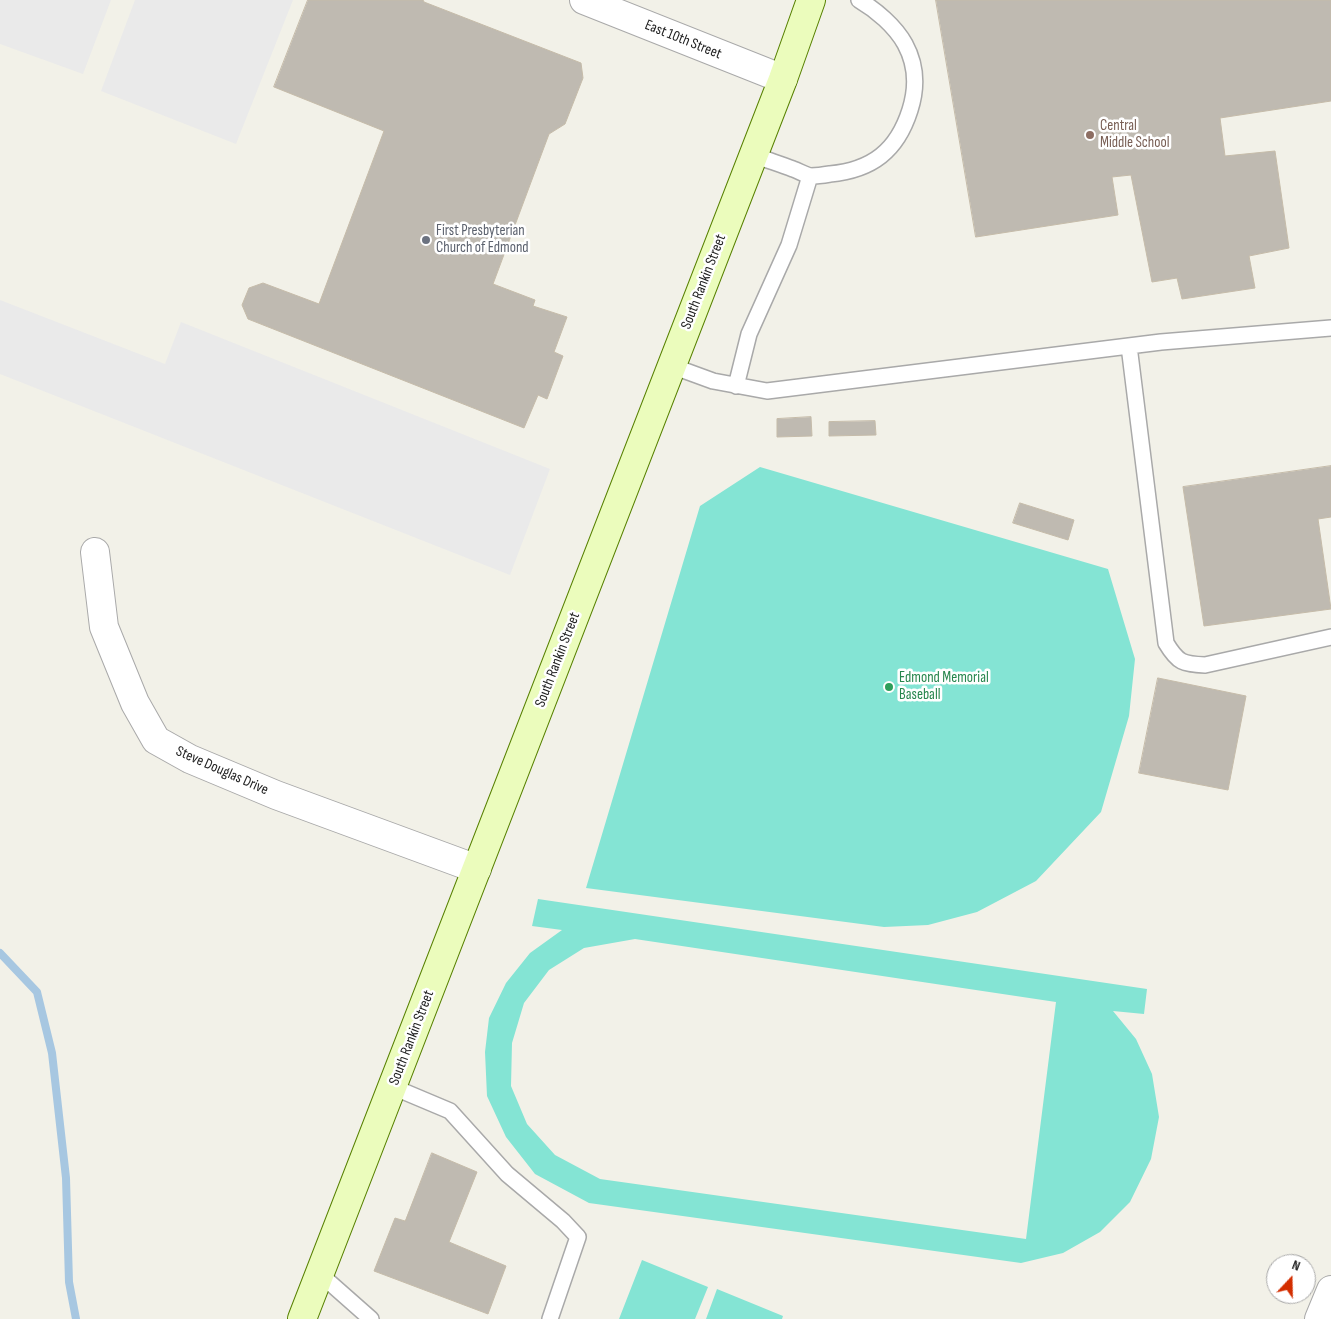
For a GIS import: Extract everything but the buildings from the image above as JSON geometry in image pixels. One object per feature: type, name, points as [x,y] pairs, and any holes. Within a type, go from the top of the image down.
[{"type":"street","name":"East 10th Street","points":[[584,0],[783,79]]},
{"type":"street","name":"South Rankin Street","points":[[302,1319],[754,155],[812,0]]},
{"type":"street","name":"Steve Douglas Drive","points":[[95,552],[104,627],[135,703],[156,740],[190,759],[276,795],[477,869]]},
{"type":"street","points":[[1319,1319],[1331,1290]]},
{"type":"lane","points":[[754,155],[810,176],[847,172],[863,167],[884,155],[894,144],[905,127],[915,93],[915,74],[906,46],[900,35],[874,9],[859,0]]},
{"type":"lane","points":[[736,386],[749,334],[788,244],[810,176]]},
{"type":"lane","points":[[672,366],[713,381],[767,391],[1129,346],[1331,328]]},
{"type":"lane","points":[[1129,346],[1166,644],[1175,658],[1189,664],[1205,665],[1331,637]]},
{"type":"lane","points":[[392,1087],[450,1111],[507,1174],[563,1220],[578,1237],[550,1319]]},
{"type":"lane","points":[[320,1274],[371,1319]]},
{"type":"shaded area","points":[[0,0],[111,0],[83,74],[0,44]]},
{"type":"shaded area","points":[[135,0],[293,0],[236,144],[101,91]]},
{"type":"shaded area","points":[[0,300],[165,364],[181,322],[550,469],[510,575],[0,374]]},
{"type":"shaded area","name":"Edmond Memorial Baseball","points":[[760,467],[1108,569],[1135,659],[1129,716],[1101,812],[1036,881],[977,912],[928,925],[884,927],[586,888],[700,506]]},
{"type":"shaded area","points":[[538,899],[1147,989],[1144,1014],[1113,1011],[1136,1039],[1152,1074],[1159,1117],[1151,1159],[1130,1202],[1100,1232],[1063,1253],[1021,1263],[589,1203],[535,1174],[506,1137],[487,1096],[485,1052],[489,1018],[506,983],[530,953],[562,930],[532,926]],"holes":[[[635,939],[1056,1002],[1026,1239],[600,1179],[555,1155],[527,1124],[511,1086],[512,1043],[524,1003],[549,970],[584,948]]]},
{"type":"shaded area","points":[[642,1260],[708,1287],[695,1319],[619,1319]]},
{"type":"shaded area","points":[[717,1289],[783,1316],[782,1319],[706,1319]]},
{"type":"waterway","points":[[0,953],[37,992],[52,1053],[66,1178],[69,1282],[76,1319]]},
{"type":"place","name":"Central Middle School","points":[[1090,135]]},
{"type":"place","name":"First Presbyterian Church of Edmond","points":[[426,240]]},
{"type":"place","name":"Edmond Memorial Baseball","points":[[889,687]]}]
